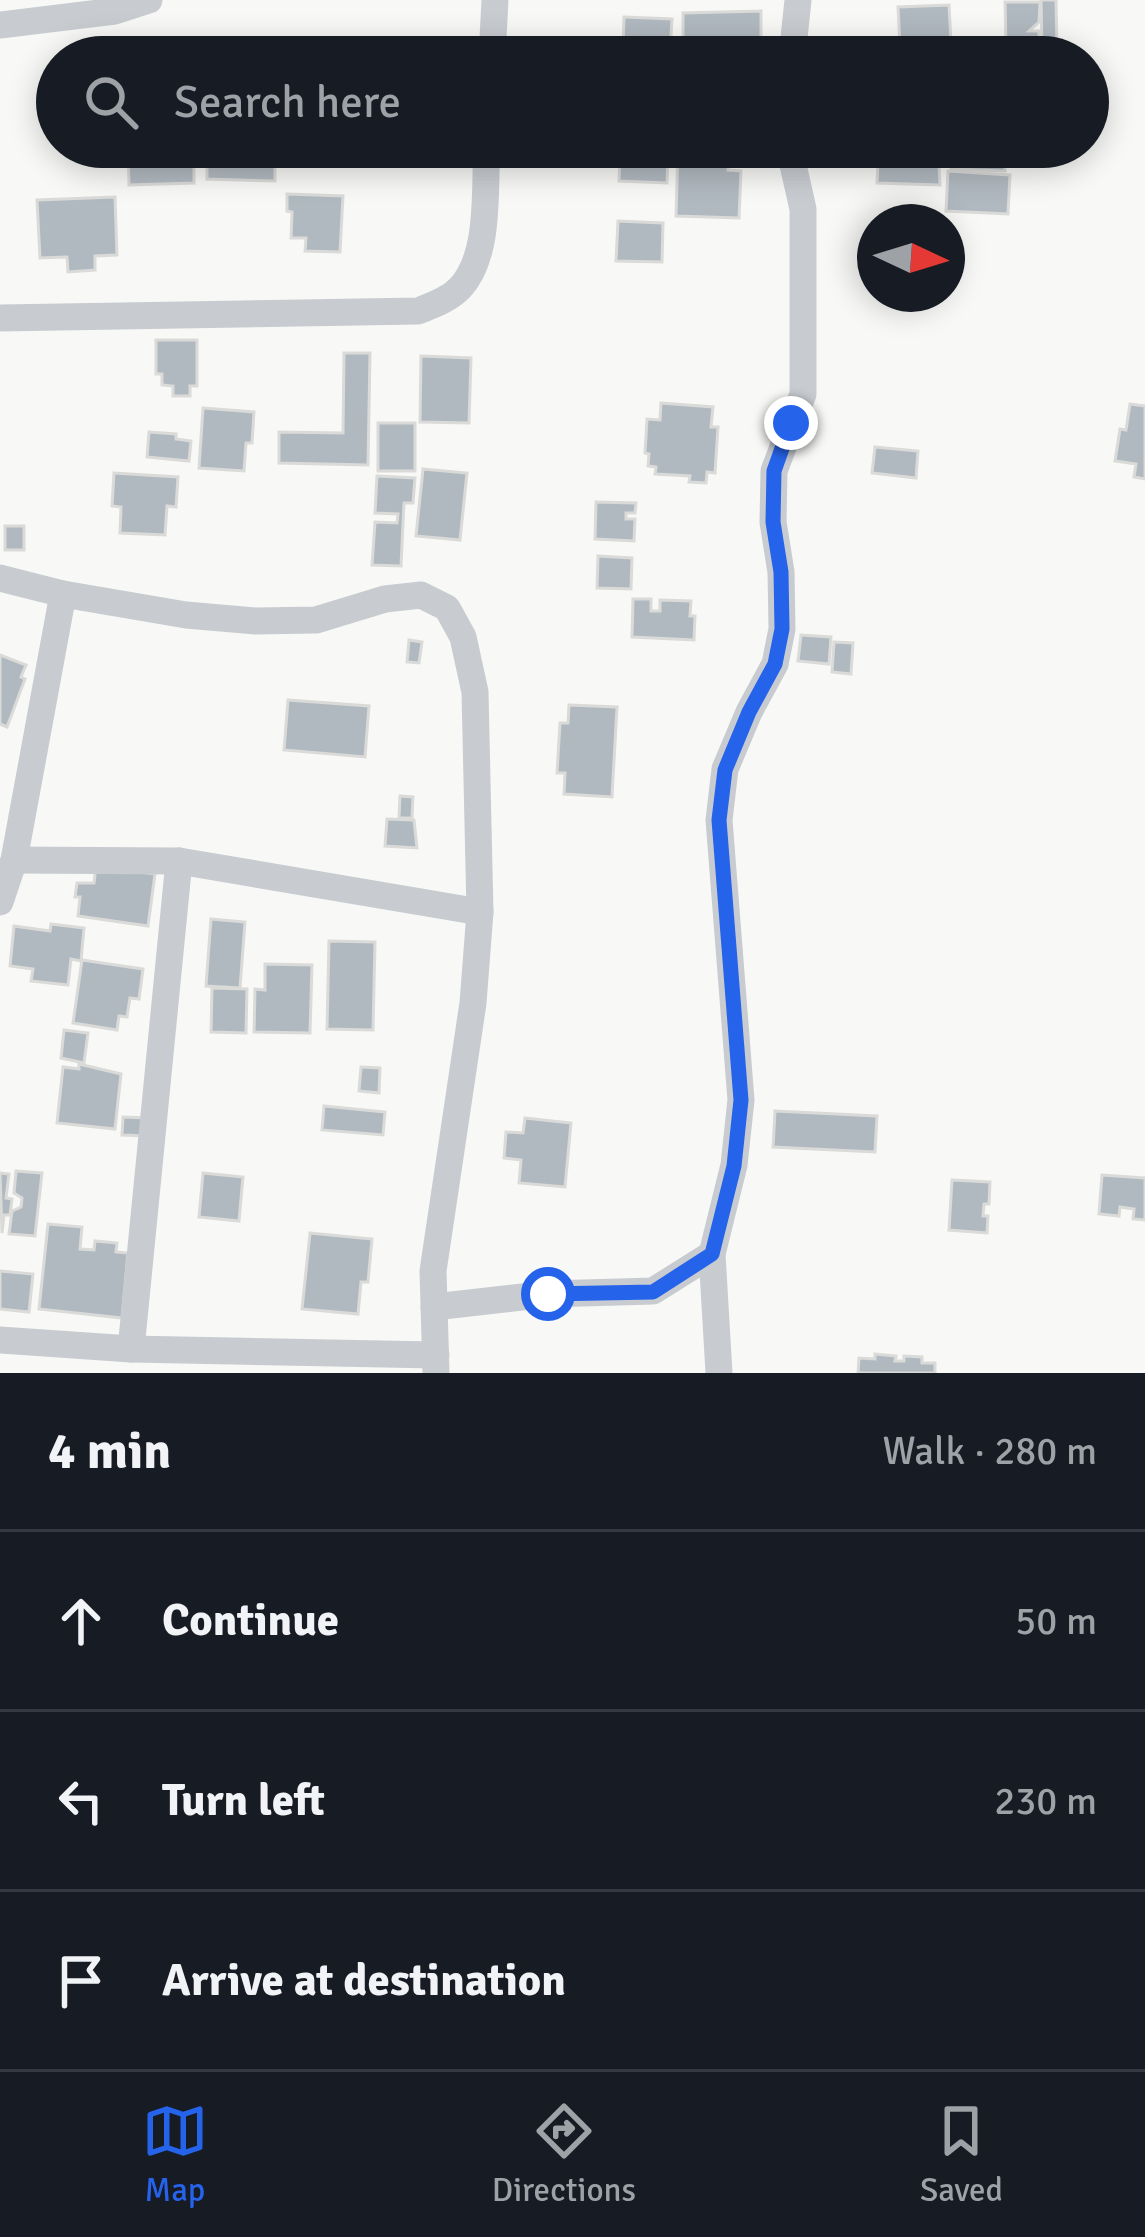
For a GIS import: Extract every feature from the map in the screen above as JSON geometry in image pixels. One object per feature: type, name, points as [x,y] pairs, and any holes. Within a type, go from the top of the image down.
[{"type":"street","points":[[0,25],[115,10],[149,0]]},
{"type":"street","points":[[493,36],[495,0]]},
{"type":"street","points":[[794,36],[798,0]]},
{"type":"street","points":[[0,318],[418,311],[447,299],[464,284],[476,259],[486,168]]},
{"type":"street","points":[[719,1373],[712,1254],[734,1166],[741,1100],[719,820],[725,770],[775,664],[782,629],[774,471],[803,394],[803,209],[794,168]]},
{"type":"street","points":[[0,578],[186,616],[256,621],[316,620],[385,599],[421,595],[447,608],[463,637],[475,692],[480,912],[473,1003],[434,1271],[436,1364],[0,1340]]},
{"type":"street","points":[[0,902],[14,860],[63,594]]},
{"type":"street","points":[[14,860],[179,861],[480,912]]},
{"type":"street","points":[[131,1348],[179,861]]},
{"type":"street","points":[[434,1307],[548,1294],[653,1292],[712,1254]]},
{"type":"building","points":[[1041,0],[1056,0],[1057,36],[1042,36]]},
{"type":"building","points":[[1005,2],[1040,2],[1039,22],[1029,31],[1039,31],[1039,36],[1006,36]]},
{"type":"building","points":[[949,5],[951,36],[900,36],[898,7]]},
{"type":"building","points":[[761,11],[761,36],[683,36],[683,13]]},
{"type":"building","points":[[624,17],[672,19],[671,36],[623,36]]},
{"type":"building","points":[[129,168],[194,168],[194,183],[129,185]]},
{"type":"building","points":[[207,168],[275,168],[275,181],[207,179]]},
{"type":"building","points":[[620,168],[668,168],[667,183],[619,181]]},
{"type":"building","points":[[677,168],[741,171],[739,218],[676,216]]},
{"type":"building","points":[[878,168],[939,168],[940,185],[877,183]]},
{"type":"building","points":[[1005,168],[1005,171],[951,169]]},
{"type":"building","points":[[948,171],[1010,175],[1008,214],[965,212],[965,204],[946,204]]},
{"type":"building","points":[[287,194],[343,196],[340,252],[305,251],[306,238],[291,238]]},
{"type":"building","points":[[115,197],[117,255],[95,256],[95,270],[68,272],[67,257],[40,258],[37,200]]},
{"type":"building","points":[[618,221],[663,223],[662,262],[616,261]]},
{"type":"building","points":[[156,340],[197,340],[197,386],[190,386],[190,396],[173,396],[173,386],[162,385],[162,374],[156,374]]},
{"type":"building","points":[[344,353],[370,353],[368,465],[279,463],[279,432],[343,433]]},
{"type":"building","points":[[421,356],[471,358],[469,423],[420,422]]},
{"type":"building","points":[[661,403],[713,407],[711,427],[718,427],[715,473],[707,472],[706,483],[689,482],[690,476],[655,474],[656,467],[648,466],[647,419],[660,420]]},
{"type":"building","points":[[1130,404],[1145,406],[1145,479],[1134,477],[1136,464],[1115,461]]},
{"type":"building","points":[[203,408],[254,412],[244,471],[199,468]]},
{"type":"building","points":[[378,423],[415,423],[415,471],[378,471]]},
{"type":"building","points":[[149,432],[176,434],[176,439],[191,441],[189,461],[147,457]]},
{"type":"building","points":[[875,447],[918,451],[916,478],[872,473]]},
{"type":"building","points":[[423,469],[467,473],[460,540],[416,536]]},
{"type":"building","points":[[114,473],[178,477],[176,507],[167,506],[165,535],[120,533],[121,507],[112,506]]},
{"type":"building","points":[[377,476],[415,478],[413,503],[404,503],[401,566],[372,565],[375,522],[397,523],[398,514],[375,513]]},
{"type":"building","points":[[596,502],[636,503],[635,513],[626,513],[626,519],[635,519],[634,541],[595,539]]},
{"type":"building","points":[[5,526],[24,526],[24,550],[5,550]]},
{"type":"building","points":[[598,556],[632,558],[631,589],[597,588]]},
{"type":"building","points":[[633,599],[651,599],[651,611],[660,611],[660,600],[691,601],[694,640],[632,637]]},
{"type":"building","points":[[801,635],[831,637],[829,664],[798,661]]},
{"type":"building","points":[[409,640],[422,642],[419,663],[407,662]]},
{"type":"building","points":[[834,642],[853,643],[851,674],[832,672]]},
{"type":"building","points":[[0,655],[26,665],[7,727],[0,724]]},
{"type":"building","points":[[288,700],[369,706],[365,757],[284,750]]},
{"type":"building","points":[[569,705],[617,707],[612,797],[564,794],[565,773],[557,773],[560,723],[568,723]]},
{"type":"building","points":[[400,796],[413,797],[412,818],[399,818]]},
{"type":"building","points":[[387,819],[414,820],[417,848],[385,846]]},
{"type":"building","points":[[96,866],[155,874],[148,926],[78,916],[77,883],[94,883]]},
{"type":"building","points":[[211,919],[245,922],[240,988],[206,986]]},
{"type":"building","points":[[51,924],[84,928],[81,961],[71,959],[68,985],[31,981],[33,969],[10,966],[14,926],[50,931]]},
{"type":"building","points":[[329,941],[375,942],[373,1030],[327,1029]]},
{"type":"building","points":[[82,960],[143,969],[139,999],[130,998],[127,1017],[119,1016],[117,1030],[73,1023]]},
{"type":"building","points":[[265,964],[312,965],[310,1033],[254,1032],[255,989],[265,990]]},
{"type":"building","points":[[212,988],[247,989],[246,1033],[211,1032]]},
{"type":"building","points":[[64,1030],[88,1033],[84,1063],[61,1058]]},
{"type":"building","points":[[79,1064],[121,1074],[115,1129],[57,1123],[63,1067],[79,1069]]},
{"type":"building","points":[[361,1067],[380,1068],[379,1093],[359,1091]]},
{"type":"building","points":[[324,1106],[385,1112],[383,1135],[322,1130]]},
{"type":"building","points":[[775,1111],[877,1116],[875,1152],[773,1147]]},
{"type":"building","points":[[123,1117],[148,1118],[147,1136],[122,1135]]},
{"type":"building","points":[[525,1118],[571,1123],[565,1187],[519,1183],[521,1160],[504,1158],[506,1132],[523,1133]]},
{"type":"building","points":[[16,1171],[42,1173],[35,1236],[9,1234],[12,1211],[21,1207],[22,1198],[14,1193]]},
{"type":"building","points":[[0,1173],[9,1174],[6,1198],[12,1199],[2,1233]]},
{"type":"building","points":[[203,1173],[243,1177],[239,1221],[199,1217]]},
{"type":"building","points":[[1102,1175],[1145,1178],[1145,1220],[1133,1219],[1134,1209],[1120,1207],[1119,1216],[1099,1214]]},
{"type":"building","points":[[952,1180],[990,1182],[983,1216],[988,1216],[987,1233],[949,1230]]},
{"type":"building","points":[[48,1224],[82,1227],[80,1249],[94,1250],[95,1241],[117,1243],[116,1252],[128,1253],[122,1318],[39,1309]]},
{"type":"building","points":[[310,1233],[372,1239],[368,1282],[361,1282],[358,1314],[302,1309]]},
{"type":"building","points":[[0,1271],[33,1274],[29,1312],[0,1309]]},
{"type":"building","points":[[875,1354],[896,1356],[895,1361],[904,1361],[904,1356],[922,1357],[922,1363],[935,1363],[935,1373],[858,1373],[859,1358],[875,1359]]},
{"type":"route","points":[[548,1294],[653,1292],[712,1254],[734,1166],[741,1100],[719,820],[725,770],[775,664],[782,629],[774,471],[791,423]]}]
